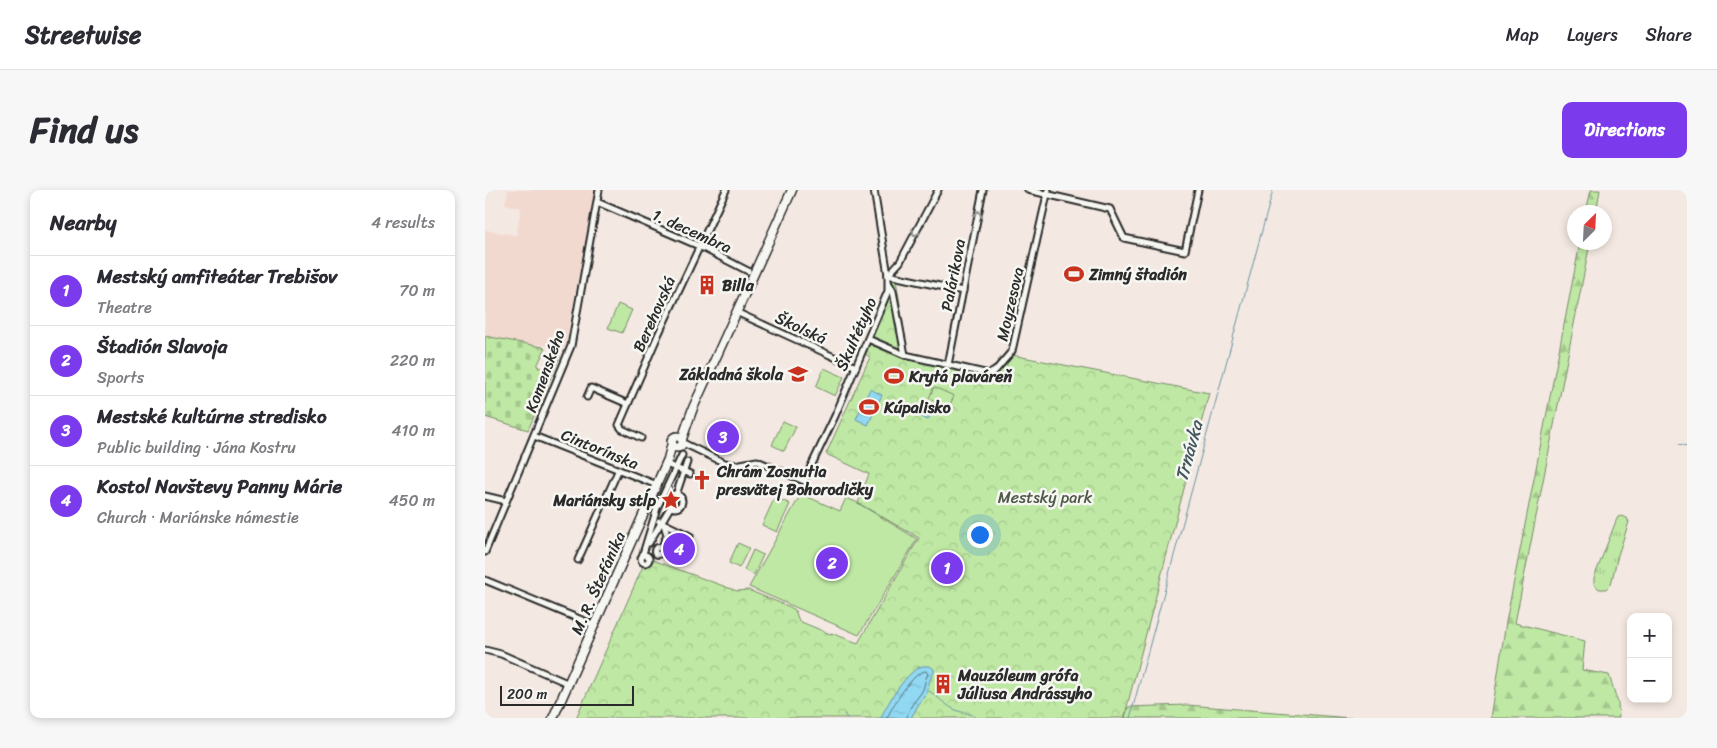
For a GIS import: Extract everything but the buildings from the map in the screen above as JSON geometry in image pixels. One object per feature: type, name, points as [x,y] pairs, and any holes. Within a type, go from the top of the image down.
[{"type":"street","name":"Komenského","points":[[485,552],[571,346],[599,190]]},
{"type":"street","name":"Berehovská","points":[[641,438],[622,429],[619,425],[726,190]]},
{"type":"street","name":"M. R. Štefánika","points":[[553,718],[667,462],[679,444],[688,419],[792,190]]},
{"type":"street","name":"Škultétyho","points":[[679,444],[725,463],[735,464],[757,461],[804,480],[835,416],[884,304],[889,284],[874,190]]},
{"type":"street","points":[[888,275],[900,262],[938,190]]},
{"type":"street","name":"Palárikova","points":[[948,365],[983,190]]},
{"type":"street","points":[[1028,190],[1048,192],[1110,209],[1125,238],[1185,251],[1198,190]]},
{"type":"street","name":"Moyzesova","points":[[868,339],[905,355],[993,374],[1012,351],[1048,192]]},
{"type":"street","name":"1. decembra","points":[[597,202],[699,246],[749,271]]},
{"type":"street","points":[[888,275],[963,291]]},
{"type":"street","points":[[889,284],[893,291],[905,355]]},
{"type":"street","name":"Školská","points":[[736,312],[855,367]]},
{"type":"street","points":[[587,397],[591,388],[628,404]]},
{"type":"street","name":"Cintorínska","points":[[533,436],[657,485]]},
{"type":"street","points":[[663,523],[662,546],[649,557],[648,562],[641,561],[659,505],[676,468],[679,444]]},
{"type":"street","points":[[667,462],[690,474]]},
{"type":"street","points":[[650,537],[663,523],[687,462]]},
{"type":"street","points":[[578,560],[618,471]]},
{"type":"street","points":[[667,487],[669,504],[671,506]]},
{"type":"street","points":[[659,505],[676,494]]},
{"type":"street","points":[[485,496],[506,501]]},
{"type":"street","points":[[648,543],[662,546],[684,546],[690,536],[654,519]]},
{"type":"street","points":[[650,537],[662,546]]},
{"type":"street","points":[[485,580],[594,625]]},
{"type":"street","points":[[485,650],[501,654],[567,683]]},
{"type":"shaded area","points":[[508,190],[595,190],[565,347],[530,344],[485,336],[485,230],[516,235],[521,208],[505,204]]},
{"type":"green space","points":[[1591,190],[1600,190],[1597,205],[1588,205]]},
{"type":"green space","points":[[1579,250],[1589,250],[1515,623],[1585,641],[1582,670],[1609,675],[1618,703],[1619,718],[1491,718],[1506,622]]},
{"type":"green space","name":"Mestský park","points":[[892,280],[896,280],[908,354],[907,359],[989,376],[995,375],[1012,355],[1209,393],[1124,718],[576,718],[643,566],[639,560],[639,555],[737,591],[748,590],[795,610],[799,621],[858,643],[919,538],[858,503],[869,474],[826,454],[870,357],[865,354],[886,306]]},
{"type":"green space","points":[[618,304],[632,310],[622,333],[608,328]]},
{"type":"green space","points":[[485,336],[543,347],[545,349],[537,366],[546,371],[549,365],[553,367],[558,355],[560,356],[528,430],[485,417]]},
{"type":"green space","points":[[824,368],[844,377],[835,396],[816,387]]},
{"type":"green space","points":[[934,387],[954,396],[949,407],[929,398]]},
{"type":"green space","points":[[783,421],[796,427],[784,451],[772,445]]},
{"type":"green space","points":[[801,494],[840,511],[846,498],[856,502],[917,539],[859,635],[749,587]]},
{"type":"green space","points":[[775,497],[790,504],[777,532],[762,525]]},
{"type":"green space","points":[[1618,517],[1627,518],[1629,522],[1611,584],[1606,589],[1599,589],[1594,584],[1594,578],[1616,521]]},
{"type":"green space","points":[[738,543],[749,548],[739,568],[729,563]]},
{"type":"green space","points":[[753,550],[763,555],[754,575],[744,570]]},
{"type":"green space","points":[[1187,705],[1351,718],[1125,718],[1128,707]]},
{"type":"water","name":"Kúpalisko","points":[[870,389],[882,395],[868,425],[856,419]]},
{"type":"water","points":[[915,404],[932,412],[928,420],[911,412]]},
{"type":"water","points":[[922,666],[930,666],[934,669],[934,672],[926,695],[911,718],[881,718],[904,681],[916,669]]},
{"type":"waterway","name":"Trnávka","points":[[1130,718],[1273,190]]},
{"type":"waterway","points":[[1679,444],[1687,446]]},
{"type":"waterway","points":[[926,689],[953,709],[977,718]]},
{"type":"waterway","points":[[844,714],[847,718]]},
{"type":"place","name":"Zimný štadión","points":[[1074,274]]},
{"type":"place","name":"Billa","points":[[707,285]]},
{"type":"place","name":"Základná škola","points":[[798,374]]},
{"type":"place","name":"Krytá plaváreň","points":[[894,376]]},
{"type":"place","name":"Kúpalisko","points":[[869,407]]},
{"type":"place","name":"Mestské kultúrne stredisko","points":[[723,437]]},
{"type":"place","name":"Chrám Zosnutia presvätej Bohorodičky","points":[[702,480]]},
{"type":"place","name":"Mariánsky stĺp","points":[[671,500]]},
{"type":"place","name":"Kostol Navštevy Panny Márie","points":[[679,549]]},
{"type":"place","name":"Štadión Slavoja","points":[[832,563]]},
{"type":"place","name":"Mestský amfiteáter Trebišov","points":[[947,568]]},
{"type":"place","name":"Mauzóleum grófa Júliusa Andrássyho","points":[[943,684]]}]
